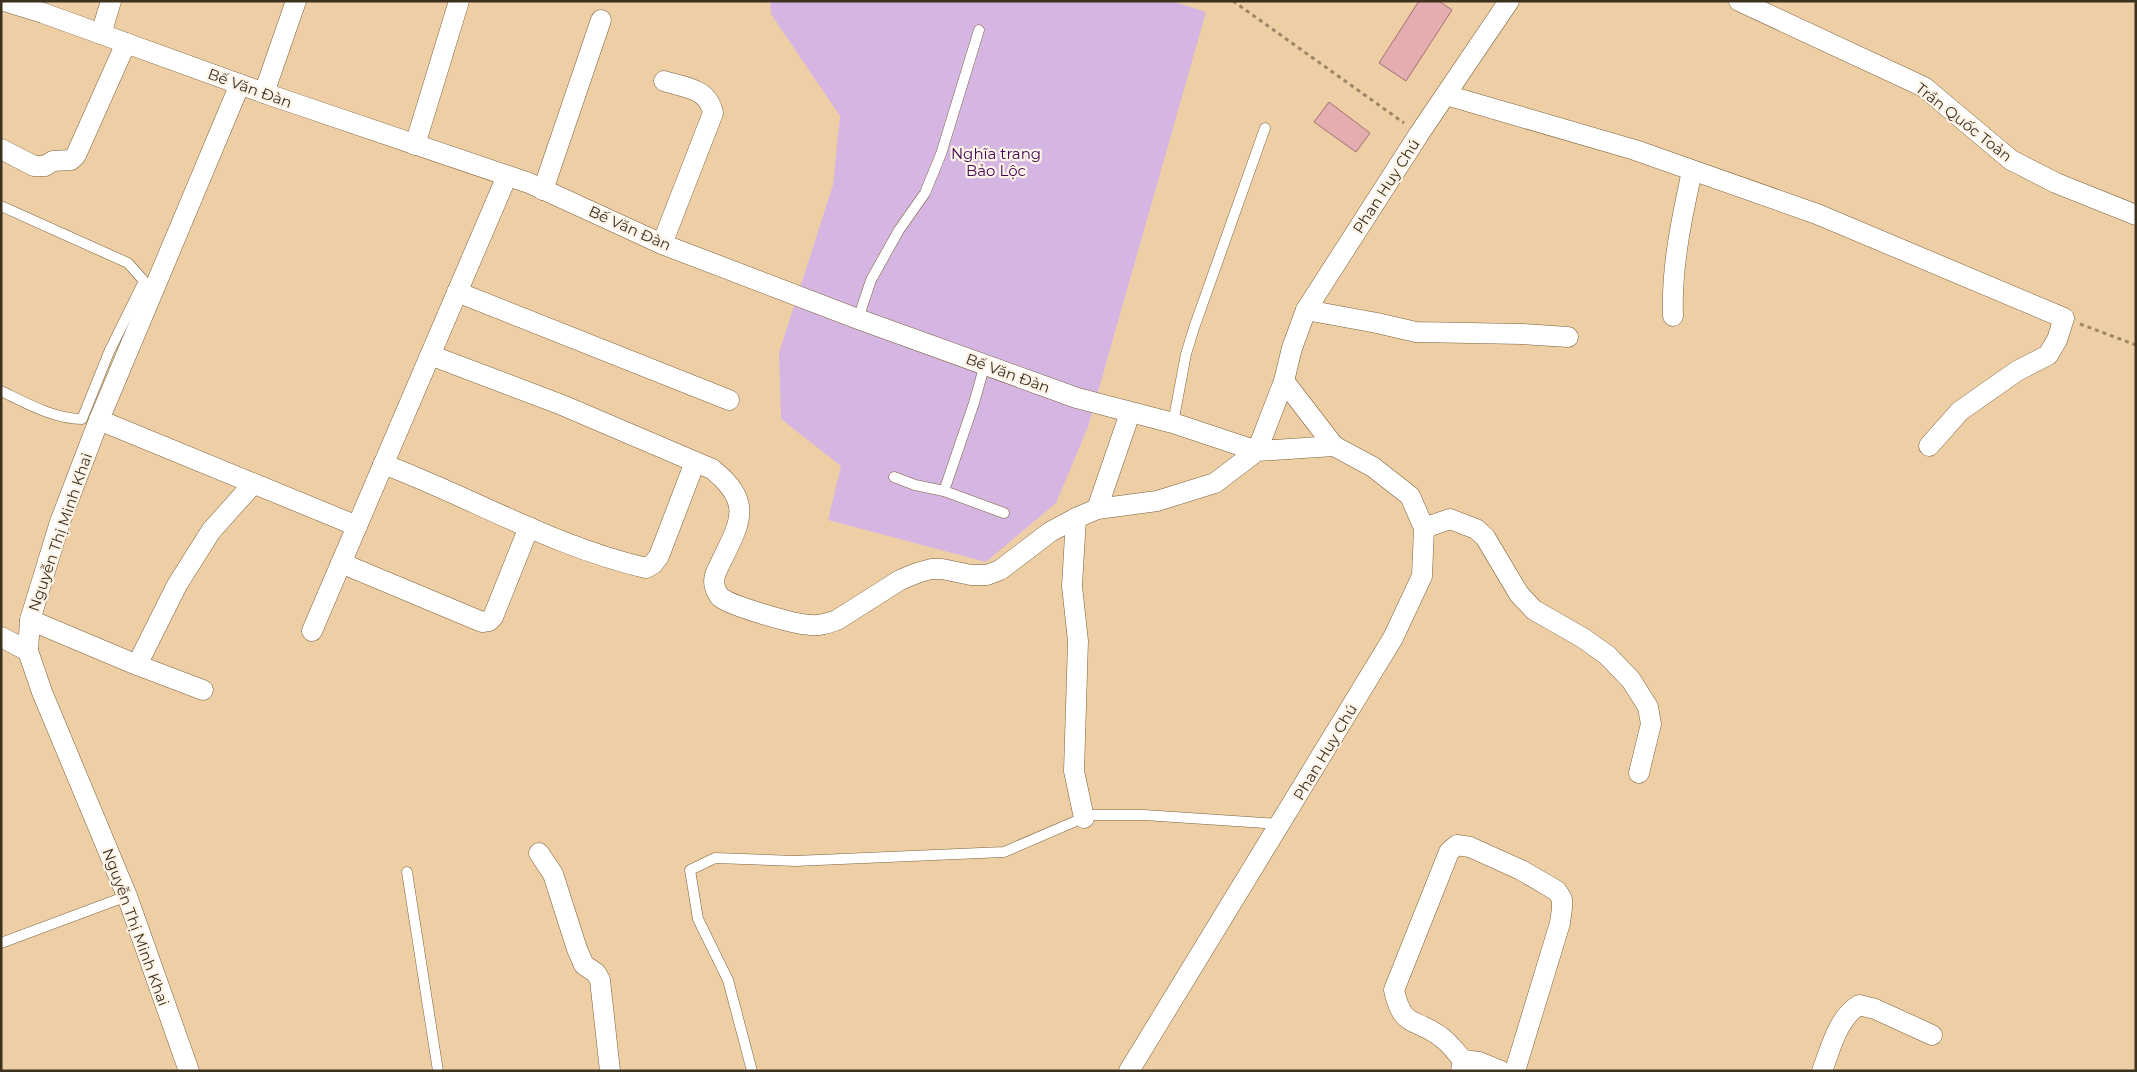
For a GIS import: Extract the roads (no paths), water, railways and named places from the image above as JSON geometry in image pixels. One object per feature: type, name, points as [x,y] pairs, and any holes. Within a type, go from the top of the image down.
[{"type":"street","name":"Bế Văn Đàn","points":[[4,1],[507,176],[543,190],[662,244],[858,319],[1078,398],[1173,423],[1256,451]]},
{"type":"street","points":[[101,34],[111,1]]},
{"type":"street","points":[[264,93],[296,1]]},
{"type":"street","points":[[415,145],[459,1]]},
{"type":"street","name":"Phan Huy Chú","points":[[1256,451],[1284,381],[1292,348],[1306,310],[1419,134],[1509,1]]},
{"type":"street","name":"Trần Quốc Toản","points":[[1739,1],[1924,87],[2011,160],[2056,183],[2136,215]]},
{"type":"street","points":[[543,190],[601,20]]},
{"type":"street","points":[[1,148],[34,166],[45,166],[53,161],[71,160],[76,156],[126,43]]},
{"type":"street","points":[[662,244],[713,113],[707,96],[664,81]]},
{"type":"street","name":"Nguyễn Thị Minh Khai","points":[[189,1071],[127,896],[42,692],[28,651],[30,620],[60,522],[99,420],[240,84]]},
{"type":"street","points":[[1446,95],[1635,150],[1817,214],[2064,318],[2058,340],[2048,355],[2017,372],[1960,411],[1929,446]]},
{"type":"street","points":[[1673,316],[1672,296],[1692,170]]},
{"type":"street","points":[[312,631],[507,176]]},
{"type":"street","points":[[457,292],[729,400]]},
{"type":"street","points":[[1306,310],[1416,332],[1568,337]]},
{"type":"street","points":[[430,355],[562,405],[712,469],[728,482],[737,499],[741,515],[738,527],[714,579],[715,589],[721,597],[732,603],[798,624],[826,624],[837,620],[900,580],[931,569],[942,569],[971,575],[986,574],[1000,570],[1050,532],[1076,518],[1097,510],[1157,501],[1215,483],[1256,451],[1334,446]]},
{"type":"street","points":[[1284,381],[1334,446]]},
{"type":"street","points":[[1097,510],[1130,413]]},
{"type":"street","points":[[99,420],[357,526]]},
{"type":"street","name":"Phan Huy Chú","points":[[1129,1071],[1393,638],[1422,576],[1424,528],[1410,496],[1374,467],[1334,446]]},
{"type":"street","points":[[383,464],[433,483],[529,527],[613,560],[646,568],[653,564],[659,556],[695,462]]},
{"type":"street","points":[[137,665],[172,594],[202,546],[212,531],[253,484]]},
{"type":"street","points":[[1076,518],[1072,586],[1078,641],[1074,771],[1084,818]]},
{"type":"street","points":[[1424,528],[1450,519],[1476,529],[1485,537],[1519,594],[1534,610],[1584,638],[1607,655],[1631,680],[1648,707],[1651,724],[1639,773]]},
{"type":"street","points":[[341,563],[482,622],[489,622],[493,617],[529,527]]},
{"type":"street","points":[[30,620],[137,665],[203,690]]},
{"type":"street","points":[[1,637],[28,651]]},
{"type":"street","points":[[1501,1071],[1479,1062],[1462,1066],[1441,1037],[1405,1019],[1398,1008],[1394,990],[1449,852],[1457,846],[1470,847],[1521,870],[1557,891],[1562,899],[1560,923],[1515,1071]]},
{"type":"street","points":[[539,853],[553,874],[584,965],[596,973],[600,980],[610,1071]]},
{"type":"street","points":[[1822,1071],[1841,1022],[1850,1011],[1859,1005],[1874,1009],[1932,1035]]},
{"type":"lane","points":[[858,319],[872,280],[899,230],[925,193],[935,170],[979,30]]},
{"type":"lane","points":[[1173,423],[1186,354],[1194,328],[1265,128]]},
{"type":"lane","points":[[1,206],[128,263],[144,280],[109,352],[82,418],[68,418],[57,415],[1,391]]},
{"type":"lane","points":[[944,491],[974,403],[985,364]]},
{"type":"lane","points":[[894,477],[915,485],[944,491],[1004,513]]},
{"type":"lane","points":[[752,1071],[728,980],[698,919],[690,870],[715,858],[795,861],[1004,852],[1090,815],[1144,815],[1281,824]]},
{"type":"lane","points":[[407,872],[438,1071]]},
{"type":"lane","points":[[1,943],[127,896]]},
{"type":"park label","name":"Nghĩa trang Bảo Lộc","points":[[996,162]]}]
